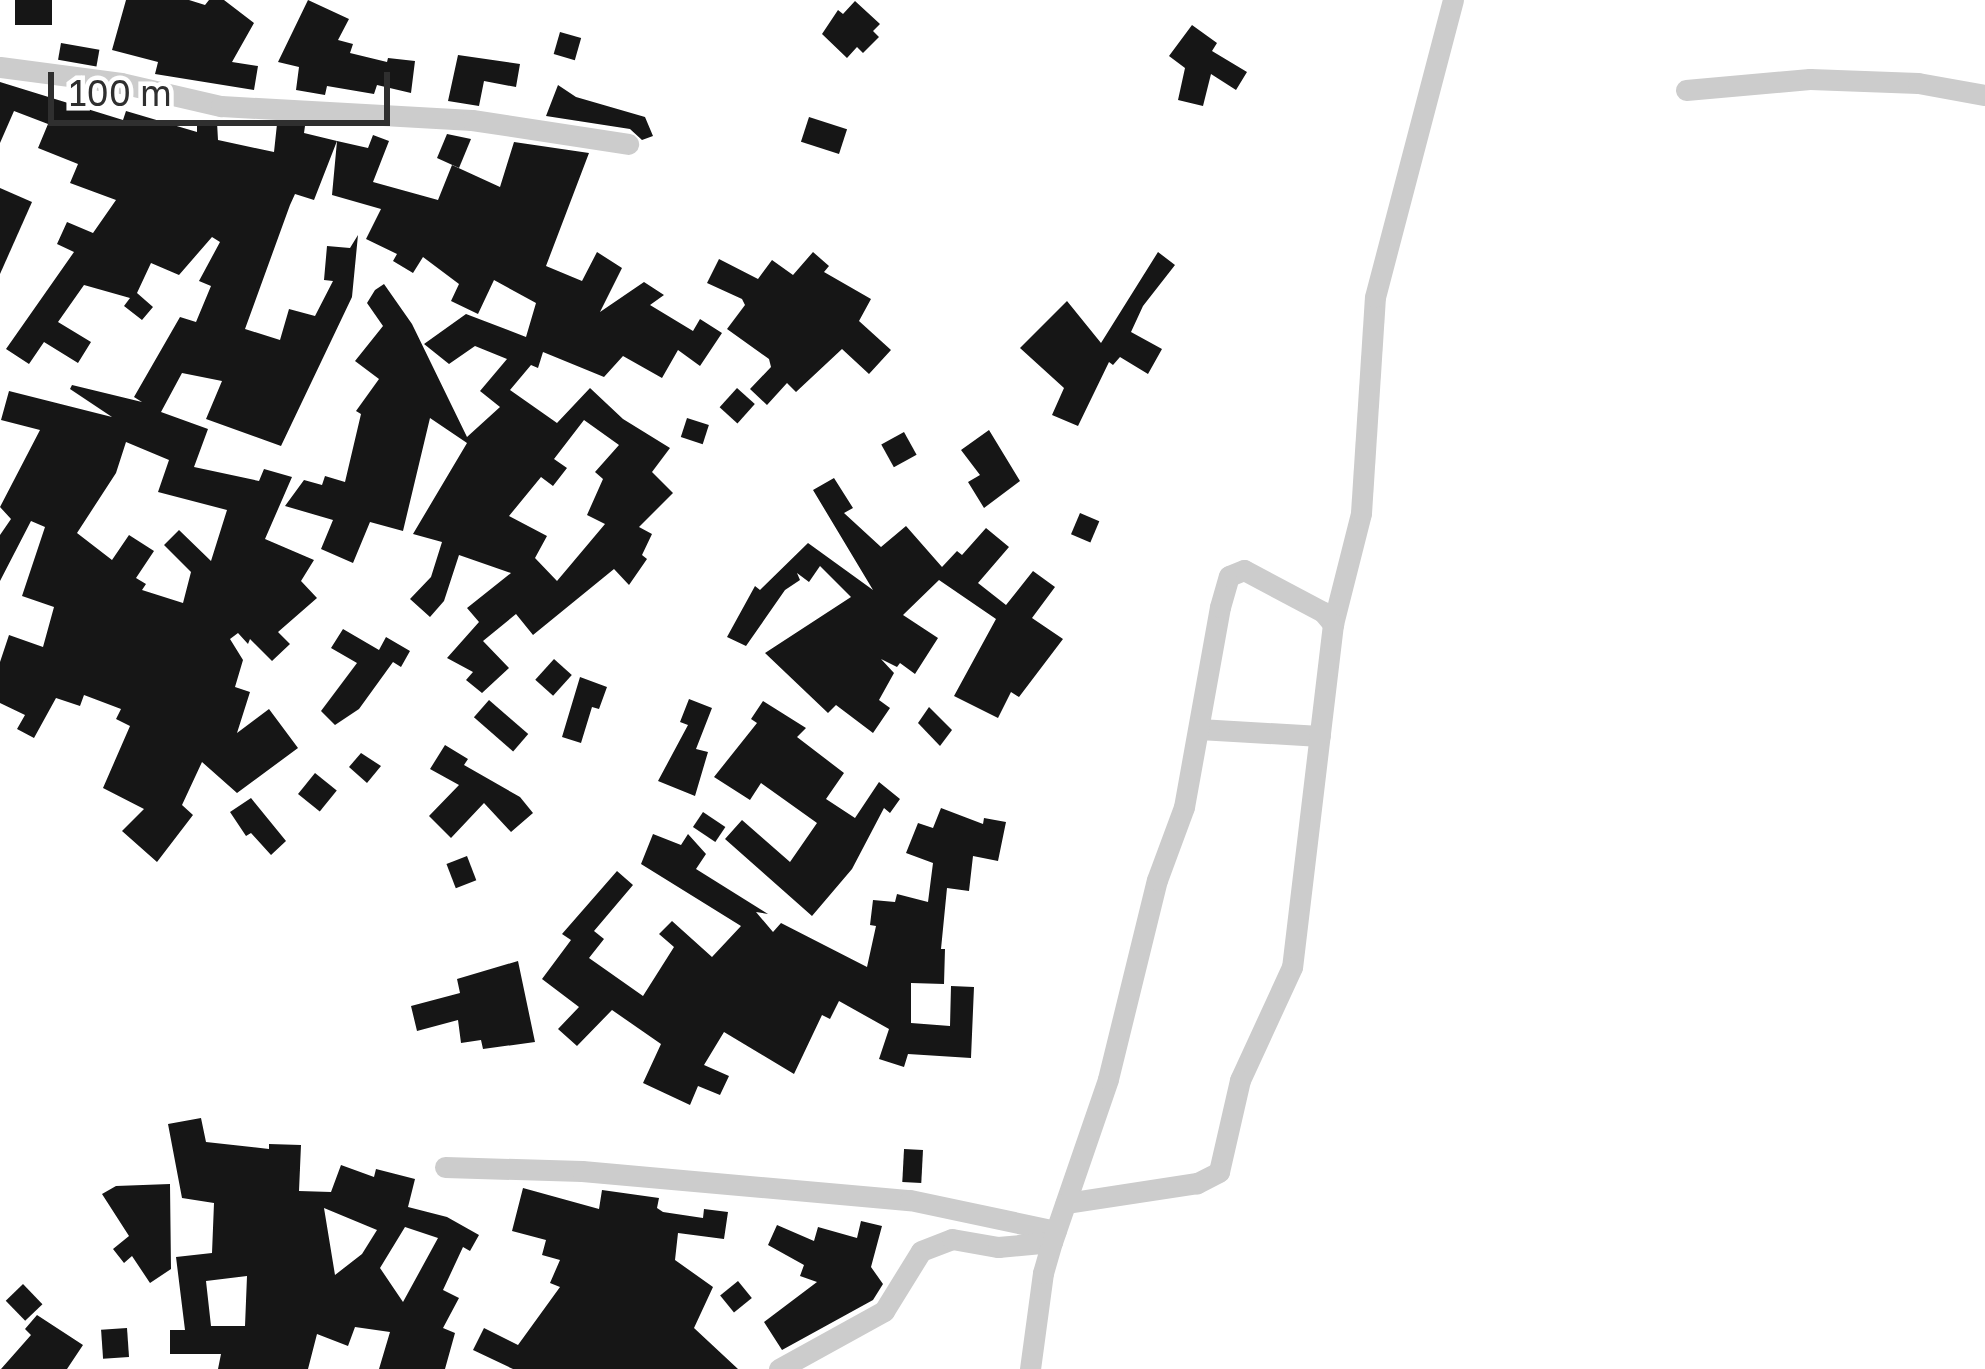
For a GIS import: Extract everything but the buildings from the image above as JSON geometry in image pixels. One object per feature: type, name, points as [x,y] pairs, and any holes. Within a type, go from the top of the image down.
[{"type":"street","points":[[1066,1203],[1197,1183],[1219,1172],[1240,1080],[1298,940],[1333,624],[1360,513],[1376,297],[1453,0]]},
{"type":"street","points":[[0,67],[121,83],[221,106],[472,120],[628,144]]},
{"type":"street","points":[[1686,91],[1810,79],[1918,83],[1985,95]]},
{"type":"street","points":[[1030,1369],[1054,1236],[1108,1079],[1157,880],[1184,807],[1220,607],[1235,571],[1261,576],[1323,612],[1333,624]]},
{"type":"street","points":[[1199,729],[1320,736]]},
{"type":"street","points":[[445,1167],[582,1171],[910,1200],[1054,1236]]},
{"type":"street","points":[[779,1369],[884,1312],[921,1251],[952,1239],[998,1247],[1054,1236]]}]
